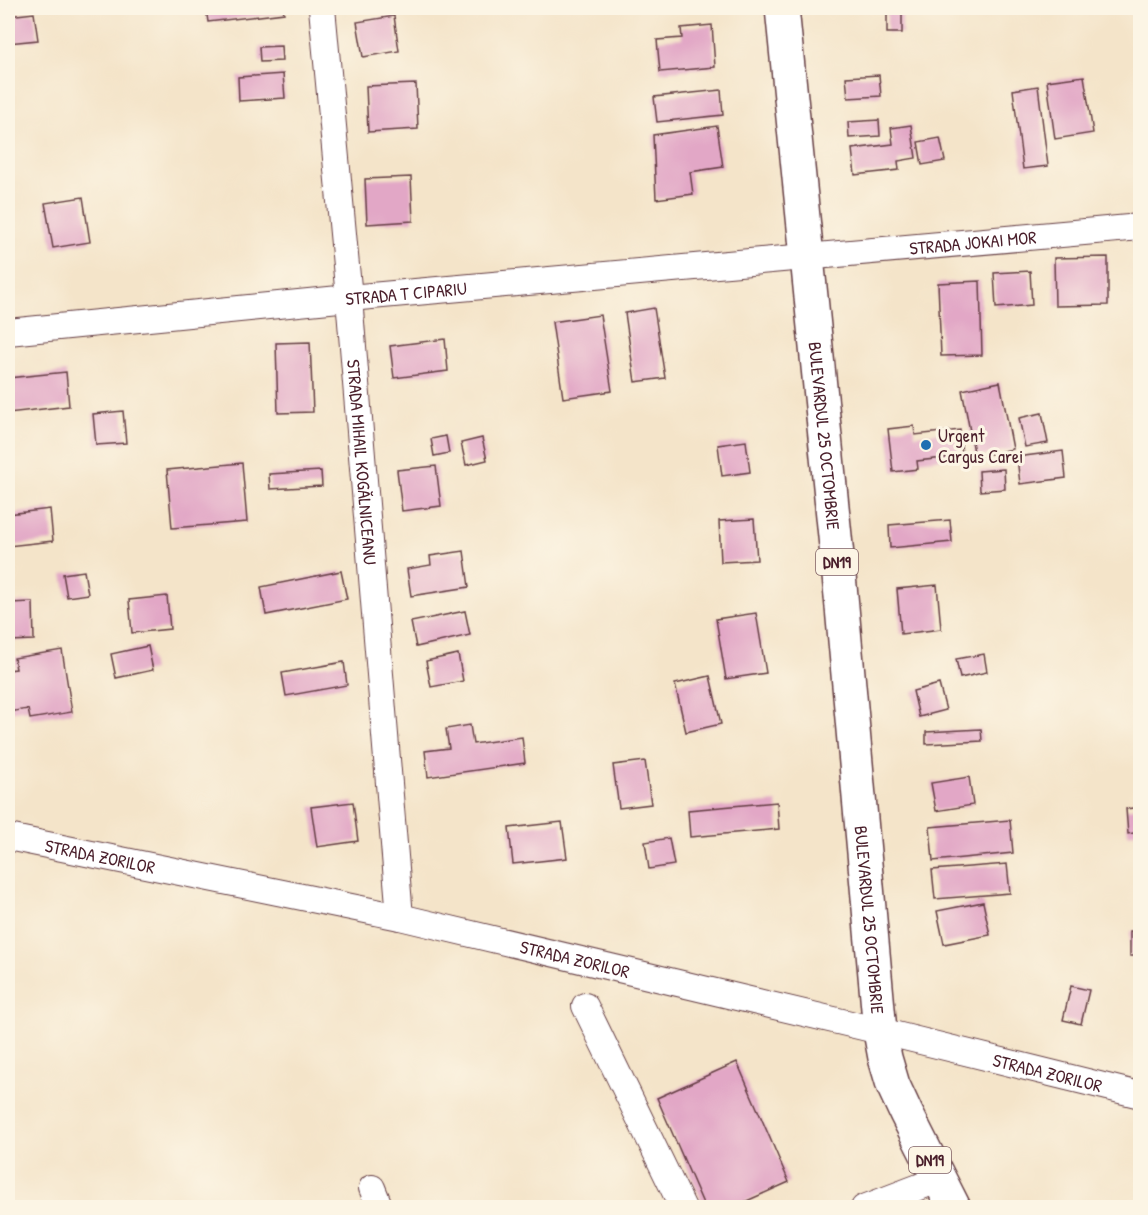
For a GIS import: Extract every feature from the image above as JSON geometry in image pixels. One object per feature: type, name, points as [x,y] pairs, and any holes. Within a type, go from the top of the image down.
[{"type":"main road","name":"BULEVARDUL 25 OCTOMBRIE","points":[[782,8],[843,619],[880,1031],[893,1085],[947,1193]]},
{"type":"street","name":"STRADA MIHAIL KOGĂLNICEANU","points":[[322,8],[349,298],[400,917]]},
{"type":"street","name":"STRADA JOKAI MOR","points":[[806,258],[1140,227]]},
{"type":"street","name":"STRADA T CIPARIU","points":[[8,332],[349,298],[806,258]]},
{"type":"street","name":"STRADA ZORILOR","points":[[8,837],[400,917],[1140,1095]]},
{"type":"street","points":[[585,1006],[683,1208]]},
{"type":"street","points":[[864,1208],[947,1193]]},
{"type":"building","points":[[206,8],[283,8],[284,13],[208,22]]},
{"type":"building","points":[[902,9],[902,33],[887,33],[887,10]]},
{"type":"building","points":[[34,13],[38,40],[8,43],[8,16]]},
{"type":"building","points":[[394,16],[399,51],[363,57],[357,22]]},
{"type":"building","points":[[712,25],[715,67],[660,72],[657,40],[682,38],[681,28]]},
{"type":"building","points":[[281,46],[282,61],[260,62],[259,47]]},
{"type":"building","points":[[283,74],[285,98],[239,101],[238,77]]},
{"type":"building","points":[[879,75],[881,96],[848,98],[846,77]]},
{"type":"building","points":[[1084,76],[1093,133],[1055,139],[1047,81]]},
{"type":"building","points":[[416,84],[418,129],[368,132],[366,86]]},
{"type":"building","points":[[1038,86],[1048,166],[1023,169],[1013,90]]},
{"type":"building","points":[[721,90],[723,115],[657,122],[654,97]]},
{"type":"building","points":[[879,120],[880,136],[849,138],[848,122]]},
{"type":"building","points":[[911,125],[916,158],[898,161],[899,170],[855,175],[852,149],[893,144],[891,128]]},
{"type":"building","points":[[717,126],[723,167],[690,172],[693,194],[656,199],[653,135]]},
{"type":"building","points":[[940,138],[945,161],[922,165],[918,142]]},
{"type":"building","points":[[411,177],[413,221],[367,224],[365,179]]},
{"type":"building","points":[[83,197],[90,242],[53,248],[45,203]]},
{"type":"building","points":[[1108,257],[1108,305],[1055,306],[1054,258]]},
{"type":"building","points":[[1030,271],[1032,305],[996,308],[994,273]]},
{"type":"building","points":[[980,281],[982,355],[941,356],[938,283]]},
{"type":"building","points":[[654,308],[665,378],[635,382],[625,313]]},
{"type":"building","points":[[600,315],[612,391],[563,398],[552,322]]},
{"type":"building","points":[[445,339],[448,371],[394,378],[390,346]]},
{"type":"building","points":[[310,342],[313,412],[278,413],[276,343]]},
{"type":"building","points":[[66,372],[69,406],[8,413],[8,378]]},
{"type":"building","points":[[1000,382],[1013,449],[975,457],[962,390]]},
{"type":"building","points":[[123,411],[126,443],[96,445],[93,414]]},
{"type":"building","points":[[1042,413],[1048,443],[1025,447],[1019,418]]},
{"type":"building","name":"Urgent Cargus Carei","points":[[914,426],[915,435],[960,430],[962,456],[917,461],[918,469],[893,472],[888,429]]},
{"type":"building","points":[[446,436],[449,453],[434,456],[431,439]]},
{"type":"building","points":[[482,438],[487,460],[466,465],[461,443]]},
{"type":"building","points":[[746,441],[750,472],[722,476],[718,445]]},
{"type":"building","points":[[1063,451],[1066,478],[1020,484],[1017,457]]},
{"type":"building","points":[[242,463],[247,522],[172,528],[167,470]]},
{"type":"building","points":[[436,466],[441,506],[402,511],[397,470]]},
{"type":"building","points":[[1004,469],[1005,489],[980,491],[979,471]]},
{"type":"building","points":[[321,471],[322,486],[270,489],[269,474]]},
{"type":"building","points":[[50,509],[53,541],[8,546],[8,514]]},
{"type":"building","points":[[754,519],[757,560],[721,562],[719,521]]},
{"type":"building","points":[[950,520],[952,542],[890,548],[889,525]]},
{"type":"building","points":[[464,551],[469,587],[411,596],[407,569],[431,565],[430,556]]},
{"type":"building","points":[[84,571],[88,594],[67,597],[63,574]]},
{"type":"building","points":[[341,571],[347,599],[266,615],[261,587]]},
{"type":"building","points":[[937,585],[941,629],[901,634],[897,589]]},
{"type":"building","points":[[167,596],[170,629],[132,633],[129,600]]},
{"type":"building","points":[[33,602],[34,640],[9,641],[8,603]]},
{"type":"building","points":[[465,611],[470,635],[416,647],[411,622]]},
{"type":"building","points":[[756,613],[766,673],[726,679],[716,619]]},
{"type":"building","points":[[148,646],[153,670],[116,678],[111,654]]},
{"type":"building","points":[[62,650],[72,712],[30,719],[28,709],[8,712],[8,670],[16,669],[14,658]]},
{"type":"building","points":[[458,654],[463,681],[431,687],[426,661]]},
{"type":"building","points":[[984,654],[987,672],[960,678],[956,659]]},
{"type":"building","points":[[344,662],[347,685],[286,696],[282,673]]},
{"type":"building","points":[[710,676],[721,724],[686,732],[675,684]]},
{"type":"building","points":[[939,684],[946,710],[919,717],[913,691]]},
{"type":"building","points":[[470,725],[473,744],[522,737],[525,763],[428,777],[425,751],[449,748],[446,729]]},
{"type":"building","points":[[981,729],[982,741],[926,744],[926,732]]},
{"type":"building","points":[[645,761],[651,804],[619,808],[613,765]]},
{"type":"building","points":[[969,777],[973,805],[936,811],[931,783]]},
{"type":"building","points":[[353,802],[358,841],[317,847],[311,807]]},
{"type":"building","points":[[777,802],[779,829],[690,837],[688,810]]},
{"type":"building","points":[[1140,807],[1140,832],[1128,834],[1126,809]]},
{"type":"building","points":[[1010,820],[1013,853],[933,861],[930,827]]},
{"type":"building","points":[[562,822],[567,858],[513,864],[509,828]]},
{"type":"building","points":[[669,838],[674,865],[649,869],[645,842]]},
{"type":"building","points":[[1007,864],[1010,893],[935,899],[932,870]]},
{"type":"building","points":[[983,902],[990,935],[944,944],[937,911]]},
{"type":"building","points":[[1130,931],[1140,931],[1140,956],[1130,956]]},
{"type":"building","points":[[1071,986],[1089,990],[1081,1024],[1063,1020]]},
{"type":"building","points":[[737,1062],[789,1182],[731,1208],[705,1208],[657,1098]]},
{"type":"place","name":"Urgent Cargus Carei","points":[[926,445]]}]
